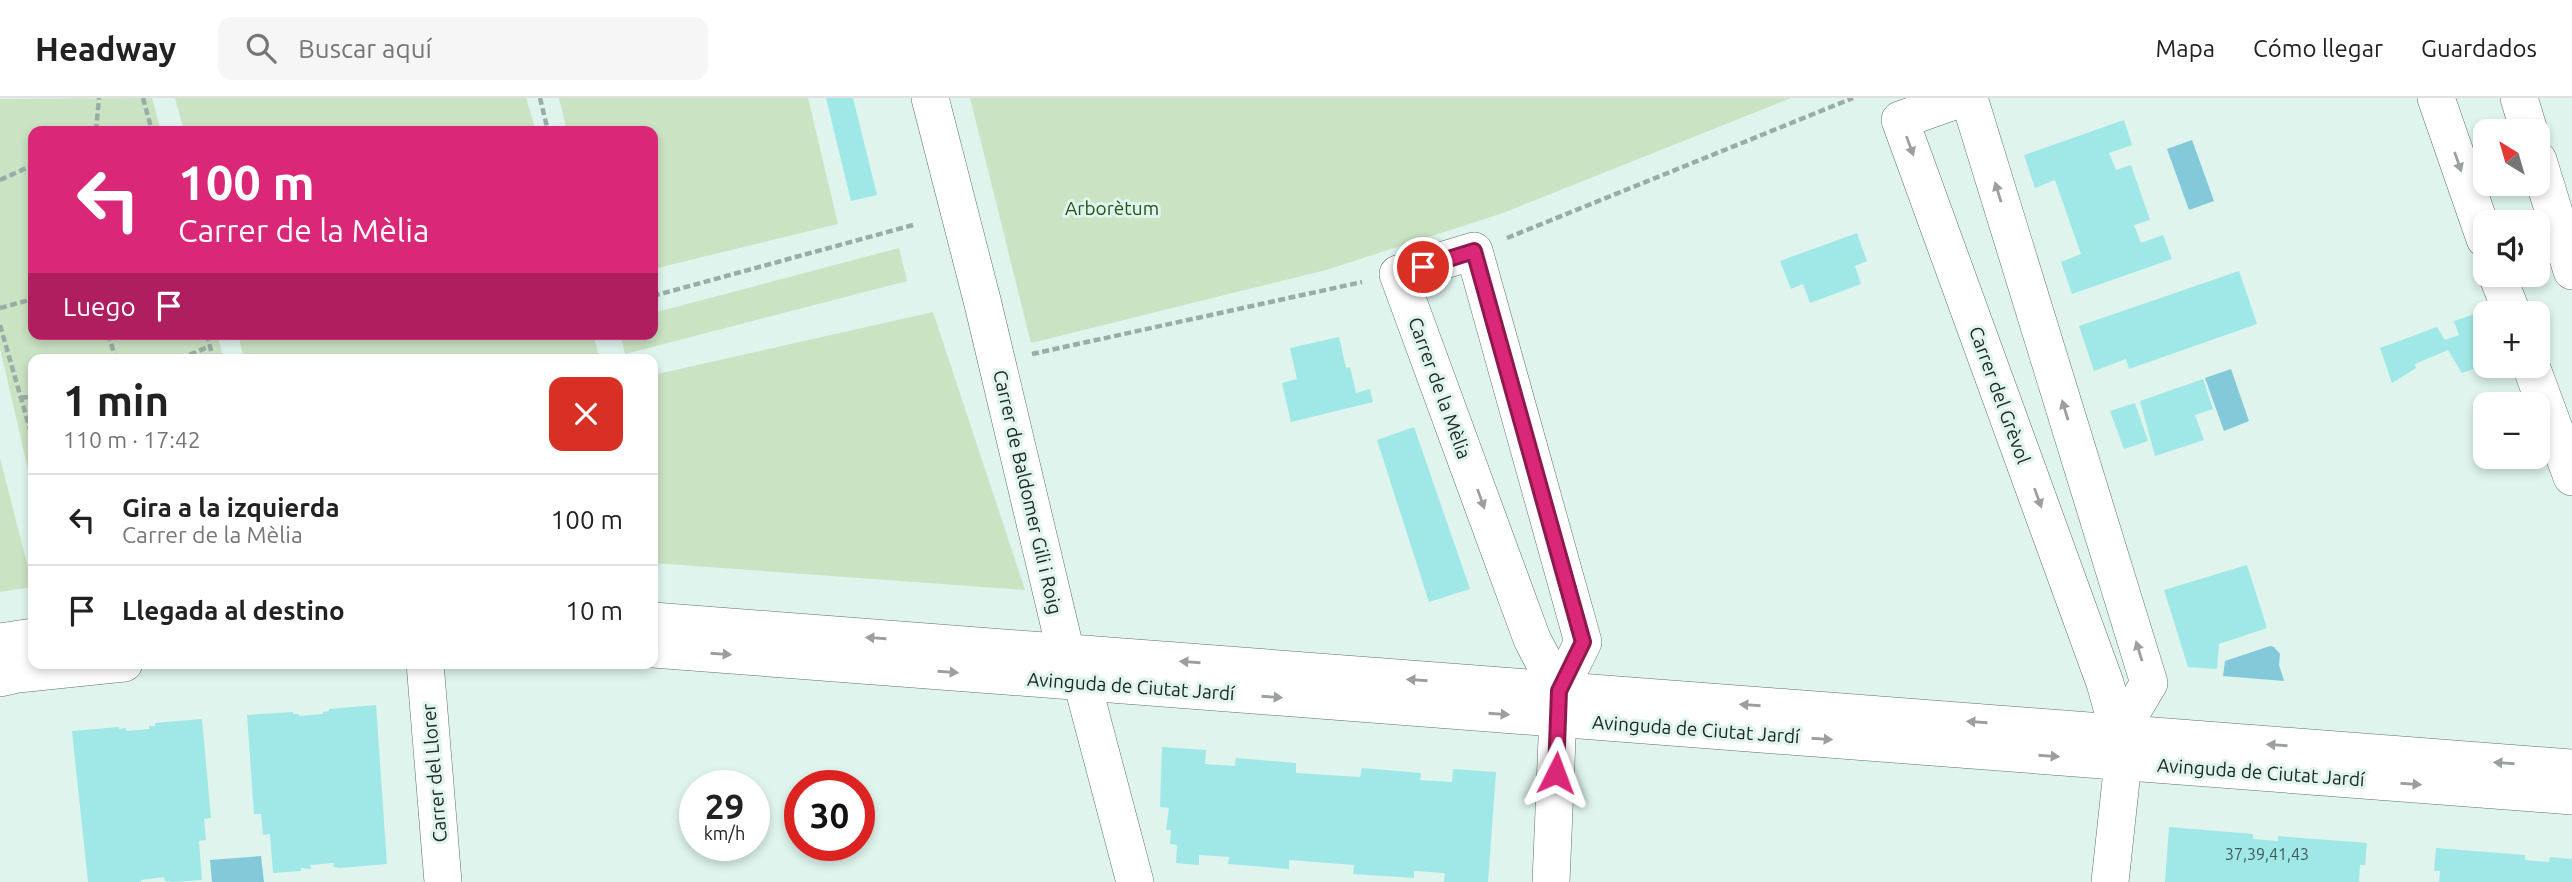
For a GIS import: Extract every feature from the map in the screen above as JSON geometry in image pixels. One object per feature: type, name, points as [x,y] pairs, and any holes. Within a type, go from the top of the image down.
[{"type":"street","name":"Carrer de Baldomer Gili i Roig","points":[[930,98],[1074,667],[1135,882]]},
{"type":"street","name":"Carrer del Grèvol","points":[[1962,98],[1900,120],[2105,683],[2121,748],[2110,882]]},
{"type":"street","name":"Carrer del Grèvol","points":[[1969,98],[2149,683],[2121,748]]},
{"type":"street","points":[[2436,98],[2475,210]]},
{"type":"street","points":[[2519,98],[2525,119]]},
{"type":"street","points":[[2545,196],[2558,260]]},
{"type":"street","points":[[1398,274],[1474,251],[1583,642],[1559,705],[1550,882]]},
{"type":"street","name":"Carrer de la Mèlia","points":[[1398,274],[1532,639],[1559,705]]},
{"type":"street","points":[[2535,378],[2572,477]]},
{"type":"street","name":"Avinguda de Ciutat Jardí","points":[[658,622],[1074,667],[2121,748],[2572,796]]},
{"type":"street","points":[[0,642],[28,638]]},
{"type":"street","name":"Avinguda de Ciutat Jardí","points":[[658,649],[1074,667]]},
{"type":"street","points":[[0,678],[74,669]]},
{"type":"street","name":"Carrer del Llorer","points":[[425,669],[443,882]]},
{"type":"street","name":"Avinguda de Ciutat Jardí","points":[[2121,748],[2572,768]]},
{"type":"path","points":[[96,126],[99,98]]},
{"type":"path","points":[[144,98],[151,126]]},
{"type":"path","points":[[540,98],[547,126]]},
{"type":"path","points":[[1474,251],[1853,98]]},
{"type":"path","points":[[0,180],[28,166]]},
{"type":"path","points":[[658,295],[914,225]]},
{"type":"path","points":[[997,362],[1398,274]]},
{"type":"path","points":[[0,308],[28,300]]},
{"type":"path","points":[[0,325],[28,422]]},
{"type":"path","points":[[208,340],[212,354]]},
{"type":"path","points":[[192,354],[210,346]]},
{"type":"path","points":[[21,398],[28,397]]},
{"type":"green space","points":[[152,98],[160,126],[28,126],[28,340],[219,340],[223,354],[28,354],[28,469],[0,348],[0,99]]},
{"type":"green space","points":[[175,98],[526,98],[534,126],[183,126]]},
{"type":"green space","points":[[559,98],[808,98],[838,224],[658,268],[658,126],[566,126]]},
{"type":"green space","name":"Arborètum","points":[[970,98],[1791,98],[1503,213],[1326,270],[1031,343]]},
{"type":"green space","points":[[899,248],[907,281],[625,354],[622,340],[658,340],[658,312]]},
{"type":"green space","points":[[933,312],[1025,590],[658,563],[658,374]]},
{"type":"green space","points":[[239,340],[595,340],[599,354],[243,354]]},
{"type":"green space","points":[[0,458],[28,567],[28,588],[0,592]]},
{"type":"water","points":[[2192,140],[2214,201],[2189,210],[2167,149]]},
{"type":"water","points":[[2231,369],[2249,421],[2224,431],[2205,378]]},
{"type":"water","points":[[2270,646],[2280,654],[2279,665],[2284,681],[2223,676],[2225,661]]},
{"type":"water","points":[[261,856],[264,882],[212,882],[210,860]]},
{"type":"building","points":[[826,98],[853,98],[877,195],[851,201]]},
{"type":"building","points":[[2124,120],[2132,145],[2109,153],[2116,170],[2131,165],[2150,220],[2134,225],[2141,243],[2163,235],[2172,259],[2072,294],[2061,262],[2081,254],[2055,180],[2035,188],[2024,155]]},
{"type":"building","points":[[1857,233],[1867,261],[1855,266],[1861,284],[1810,303],[1803,284],[1791,289],[1780,261]]},
{"type":"building","points":[[2239,271],[2257,324],[2129,369],[2126,359],[2094,371],[2079,326]]},
{"type":"building","points":[[2473,315],[2473,369],[2462,373],[2448,350],[2415,364],[2416,368],[2392,383],[2380,348],[2437,327],[2445,340],[2459,335],[2454,321]]},
{"type":"building","points":[[1339,337],[1346,368],[1350,367],[1356,393],[1370,389],[1373,402],[1291,422],[1282,383],[1297,379],[1290,348]]},
{"type":"building","points":[[2203,379],[2213,409],[2195,415],[2204,440],[2155,456],[2140,401]]},
{"type":"building","points":[[2135,403],[2148,441],[2124,449],[2110,411]]},
{"type":"building","points":[[1414,427],[1470,589],[1429,602],[1377,440]]},
{"type":"building","points":[[2247,565],[2267,628],[2219,644],[2217,669],[2188,667],[2164,590]]},
{"type":"building","points":[[376,705],[387,864],[340,868],[334,867],[333,863],[310,865],[311,869],[301,868],[301,871],[273,873],[270,834],[263,835],[261,814],[254,814],[247,715],[293,712],[299,716],[323,714],[329,709]]},
{"type":"building","points":[[202,719],[211,818],[204,819],[206,840],[199,841],[202,880],[174,882],[165,881],[164,877],[141,882],[88,882],[72,731],[119,727],[126,728],[126,731],[149,729],[149,726],[155,726],[155,723]]},
{"type":"building","points":[[1162,747],[1206,750],[1205,764],[1235,766],[1236,758],[1296,763],[1296,773],[1360,777],[1362,768],[1421,773],[1420,780],[1452,782],[1453,769],[1496,772],[1488,882],[1444,882],[1445,873],[1414,871],[1414,878],[1353,874],[1354,865],[1289,860],[1289,869],[1228,864],[1229,857],[1199,855],[1199,865],[1176,863],[1177,845],[1170,844],[1171,830],[1166,830],[1169,808],[1160,807]]},
{"type":"building","points":[[2169,827],[2253,834],[2253,839],[2278,841],[2278,836],[2367,843],[2365,865],[2360,865],[2359,882],[2165,882]]},
{"type":"building","points":[[2436,848],[2525,855],[2525,860],[2549,862],[2550,857],[2572,859],[2572,882],[2439,882],[2440,871],[2434,871]]},
{"type":"route","points":[[1423,267],[1474,251],[1583,642],[1559,691],[1556,773]]}]
